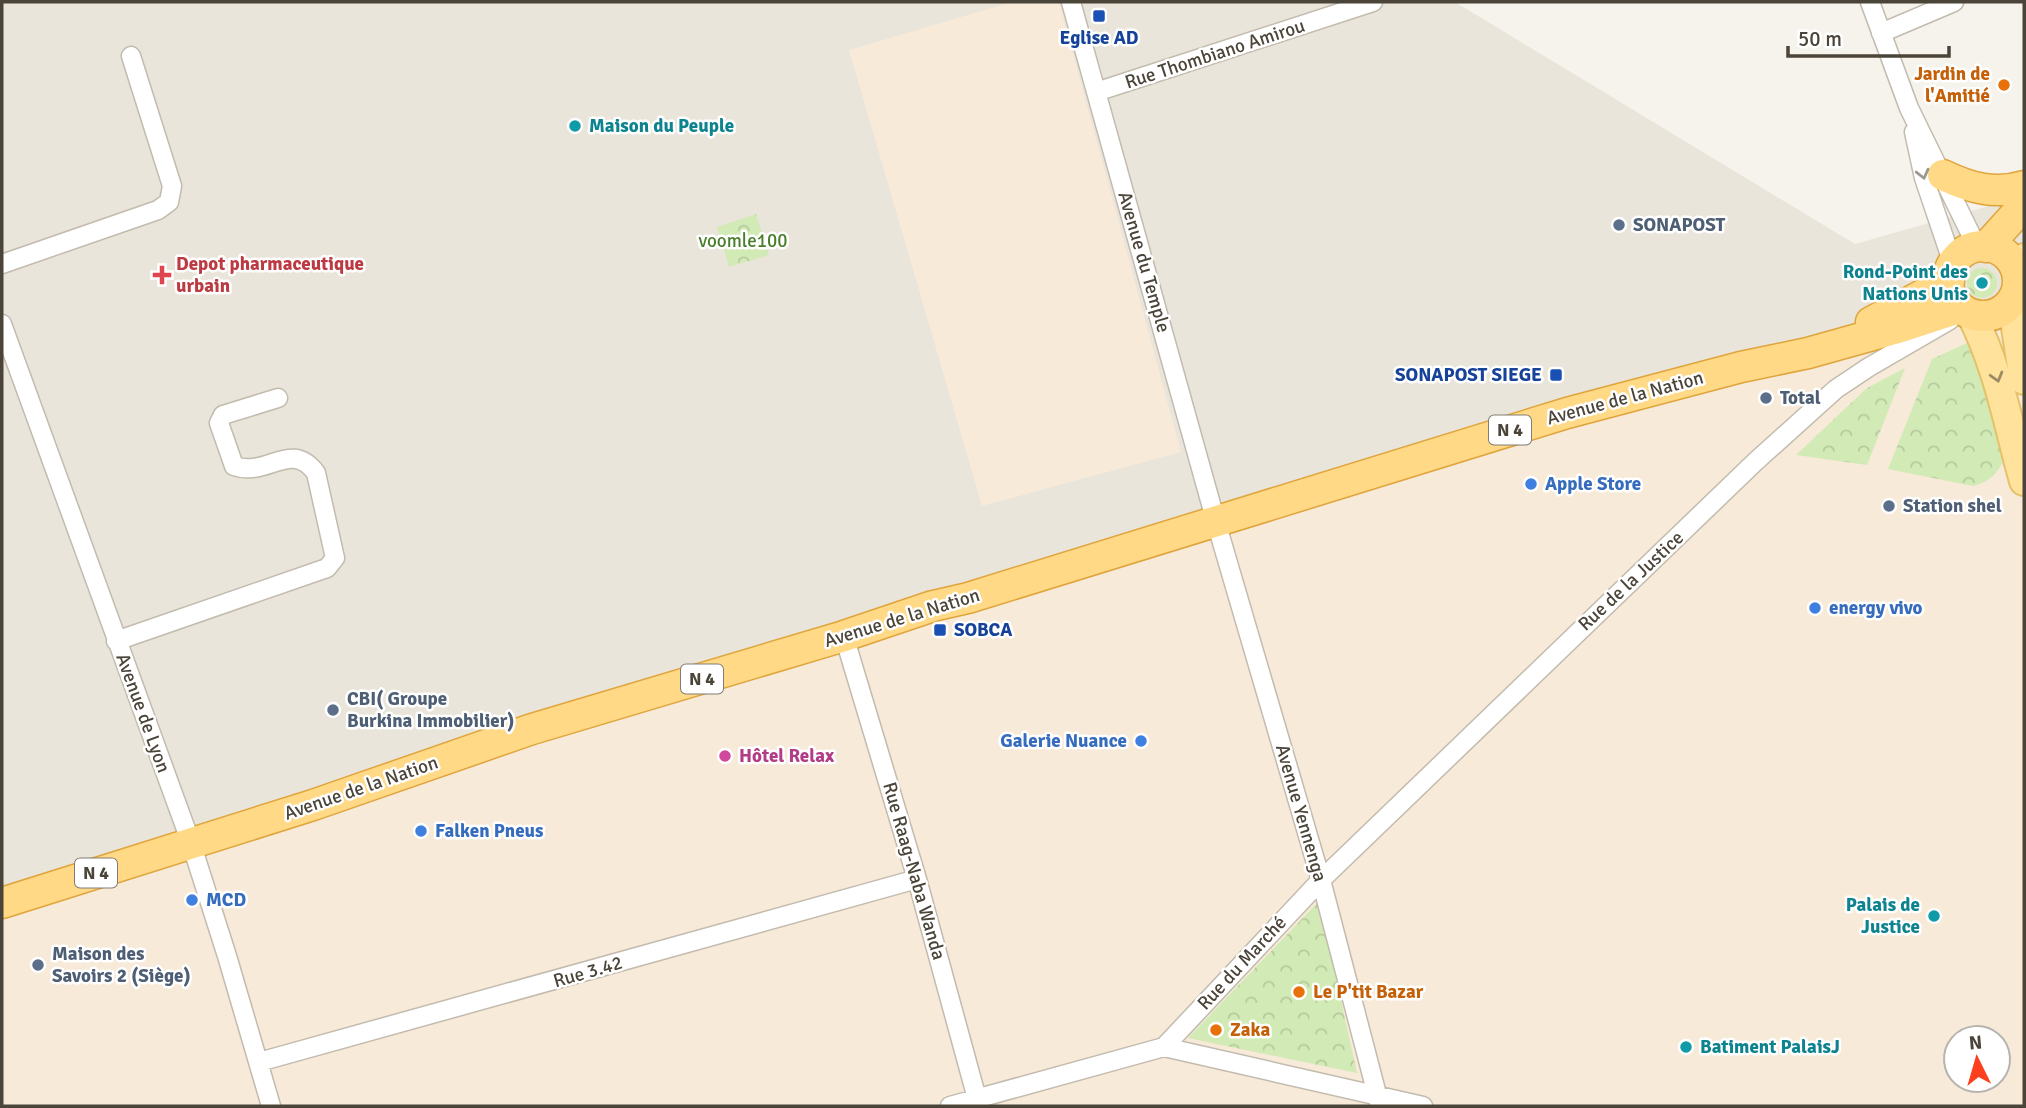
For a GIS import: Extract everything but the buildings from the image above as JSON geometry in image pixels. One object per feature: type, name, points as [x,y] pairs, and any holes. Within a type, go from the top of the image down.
[{"type":"highway","points":[[1943,175],[1961,184],[1992,191],[2024,186]]},
{"type":"highway","name":"N 4","points":[[1991,277],[2024,205]]},
{"type":"highway","name":"Avenue de la Nation","points":[[2,903],[313,805],[532,729],[845,636],[933,606],[968,598],[1567,413],[1901,327],[1991,277]]},
{"type":"main road","points":[[1991,277],[2024,380]]},
{"type":"main road","points":[[1991,277],[1986,343],[1997,373],[2024,481]]},
{"type":"street","name":"Avenue du Temple","points":[[1071,2],[1216,522]]},
{"type":"street","name":"Rue Thombiano Amirou","points":[[1097,92],[1373,2]]},
{"type":"street","points":[[1870,2],[1909,108],[1991,277]]},
{"type":"street","points":[[1881,33],[1954,2]]},
{"type":"street","points":[[2,264],[158,210],[169,202],[172,186],[131,56]]},
{"type":"street","points":[[1909,108],[1924,178],[1991,277]]},
{"type":"street","name":"Rue de la Justice","points":[[1321,880],[1755,463],[1836,389],[1991,277]]},
{"type":"street","name":"Avenue de Lyon","points":[[2,324],[191,844],[228,956],[271,1106]]},
{"type":"street","points":[[116,642],[327,568],[335,558],[316,473],[307,461],[297,457],[250,469],[234,467],[219,423],[223,415],[278,398]]},
{"type":"street","name":"Avenue Yennenga","points":[[1216,522],[1321,880],[1379,1102]]},
{"type":"street","name":"Rue Raag-Naba Wanda","points":[[845,636],[917,879],[978,1103]]},
{"type":"street","name":"Rue 3.42","points":[[258,1062],[917,879]]},
{"type":"street","name":"Rue du Marché","points":[[1164,1047],[1321,880]]},
{"type":"street","points":[[950,1106],[978,1103],[1164,1047],[1379,1102],[1423,1106]]},
{"type":"shaded area","points":[[2,2],[1455,2],[1855,244],[2024,196],[2024,1106],[2,1106]]},
{"type":"shaded area","points":[[1012,2],[1059,2],[1181,452],[982,506],[849,50]]},
{"type":"shaded area","points":[[2024,291],[2024,1106],[2,1106],[2,903],[1861,338],[2015,297]]},
{"type":"green space","name":"voomle100","points":[[756,214],[769,255],[729,267],[717,227]]},
{"type":"green space","name":"Rond-Point des Nations Unis","points":[[1982,268],[1993,272],[1997,283],[1993,294],[1982,298],[1971,294],[1967,283],[1971,272]]},
{"type":"green space","points":[[1967,343],[1982,371],[2005,458],[1999,468],[1989,479],[1973,486],[1888,469],[1932,359]]},
{"type":"green space","points":[[1905,368],[1867,465],[1796,455],[1867,388]]},
{"type":"green space","points":[[1319,901],[1357,1073],[1188,1038]]},
{"type":"place","name":"Eglise AD","points":[[1099,16]]},
{"type":"place","name":"Jardin de l'Amitié","points":[[2004,85]]},
{"type":"place","name":"Maison du Peuple","points":[[575,126]]},
{"type":"place","name":"SONAPOST","points":[[1619,225]]},
{"type":"place","name":"Depot pharmaceutique urbain","points":[[162,275]]},
{"type":"place","name":"Rond-Point des Nations Unis","points":[[1982,283]]},
{"type":"place","name":"SONAPOST SIEGE","points":[[1556,375]]},
{"type":"place","name":"Total","points":[[1766,398]]},
{"type":"place","name":"Apple Store","points":[[1531,484]]},
{"type":"place","name":"Station shel","points":[[1889,506]]},
{"type":"place","name":"energy vivo","points":[[1815,608]]},
{"type":"place","name":"SOBCA","points":[[940,630]]},
{"type":"place","name":"CBI( Groupe Burkina Immobilier)","points":[[333,710]]},
{"type":"place","name":"Galerie Nuance","points":[[1141,741]]},
{"type":"place","name":"Hôtel Relax","points":[[725,756]]},
{"type":"place","name":"Falken Pneus","points":[[421,831]]},
{"type":"place","name":"MCD","points":[[192,900]]},
{"type":"place","name":"Palais de Justice","points":[[1934,916]]},
{"type":"place","name":"Maison des Savoirs 2 (Siège)","points":[[38,965]]},
{"type":"place","name":"Le P'tit Bazar","points":[[1299,992]]},
{"type":"place","name":"Zaka","points":[[1216,1030]]},
{"type":"place","name":"Batiment PalaisJ","points":[[1686,1047]]}]
